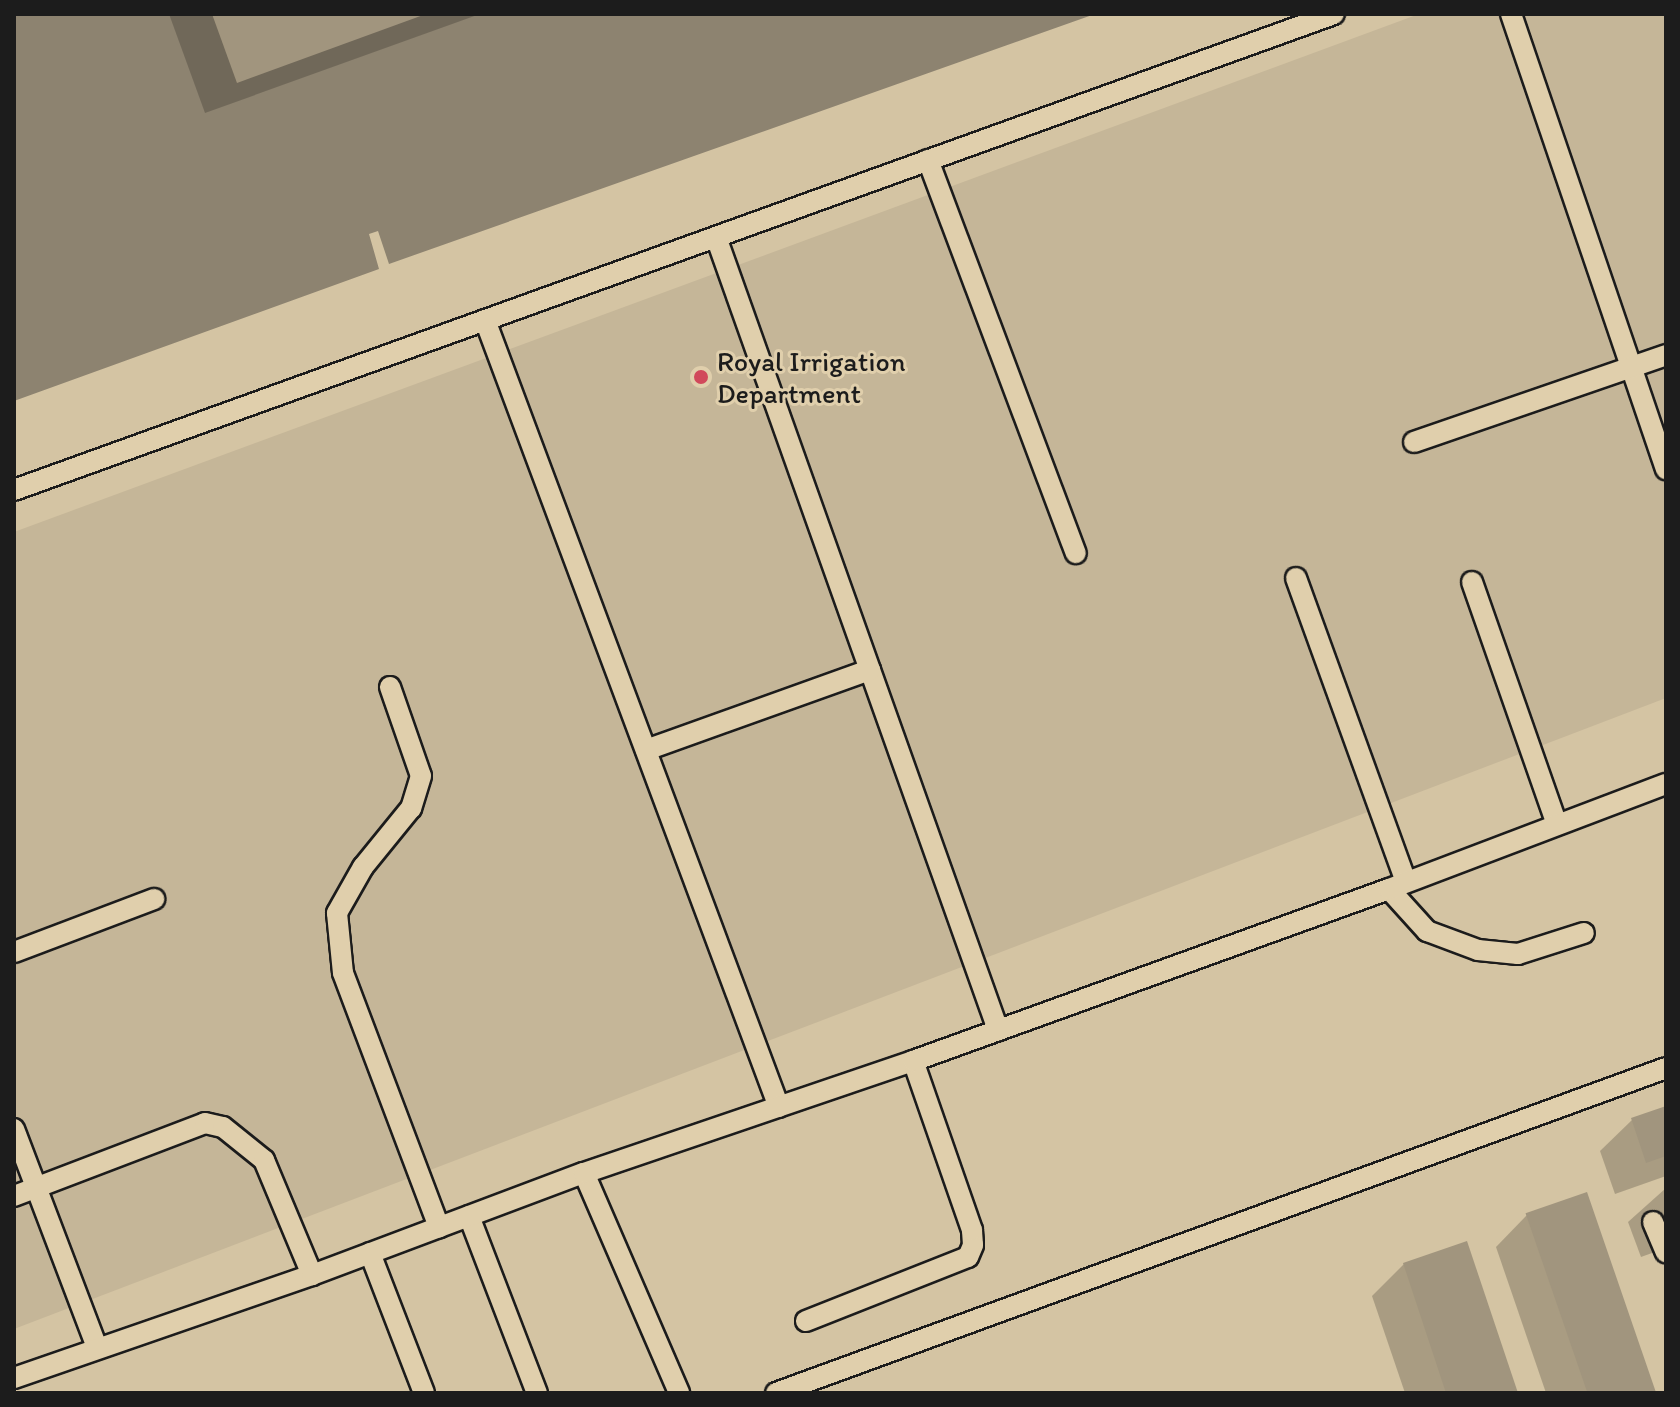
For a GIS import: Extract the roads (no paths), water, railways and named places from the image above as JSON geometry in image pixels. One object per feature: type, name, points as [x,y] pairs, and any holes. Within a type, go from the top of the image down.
[{"type":"lane","points":[[14,490],[1334,14]]},
{"type":"lane","points":[[1511,14],[1629,368],[1666,469]]},
{"type":"lane","points":[[928,160],[1076,553]]},
{"type":"lane","points":[[716,237],[998,1030]]},
{"type":"lane","points":[[485,320],[779,1107]]},
{"type":"lane","points":[[1414,442],[1666,355]]},
{"type":"lane","points":[[1296,578],[1398,886],[1427,931],[1478,950],[1518,954],[1584,933]]},
{"type":"lane","points":[[1472,582],[1557,825]]},
{"type":"lane","points":[[646,750],[870,670]]},
{"type":"lane","points":[[390,687],[421,776],[411,808],[363,867],[337,913],[343,973],[439,1227]]},
{"type":"lane","points":[[14,1378],[312,1275],[584,1173],[913,1061],[1398,886],[1666,784]]},
{"type":"lane","points":[[14,952],[154,899]]},
{"type":"lane","points":[[806,1321],[968,1257],[973,1245],[972,1230],[913,1061]]},
{"type":"lane","points":[[776,1393],[1666,1068]]},
{"type":"lane","points":[[14,1196],[205,1123],[223,1127],[264,1160],[312,1275]]},
{"type":"lane","points":[[14,1129],[97,1347]]},
{"type":"lane","points":[[584,1173],[679,1393]]},
{"type":"lane","points":[[469,1216],[537,1393]]},
{"type":"lane","points":[[1653,1222],[1666,1252]]},
{"type":"lane","points":[[370,1253],[424,1393]]},
{"type":"place","name":"Royal Irrigation Department","points":[[701,377]]}]
